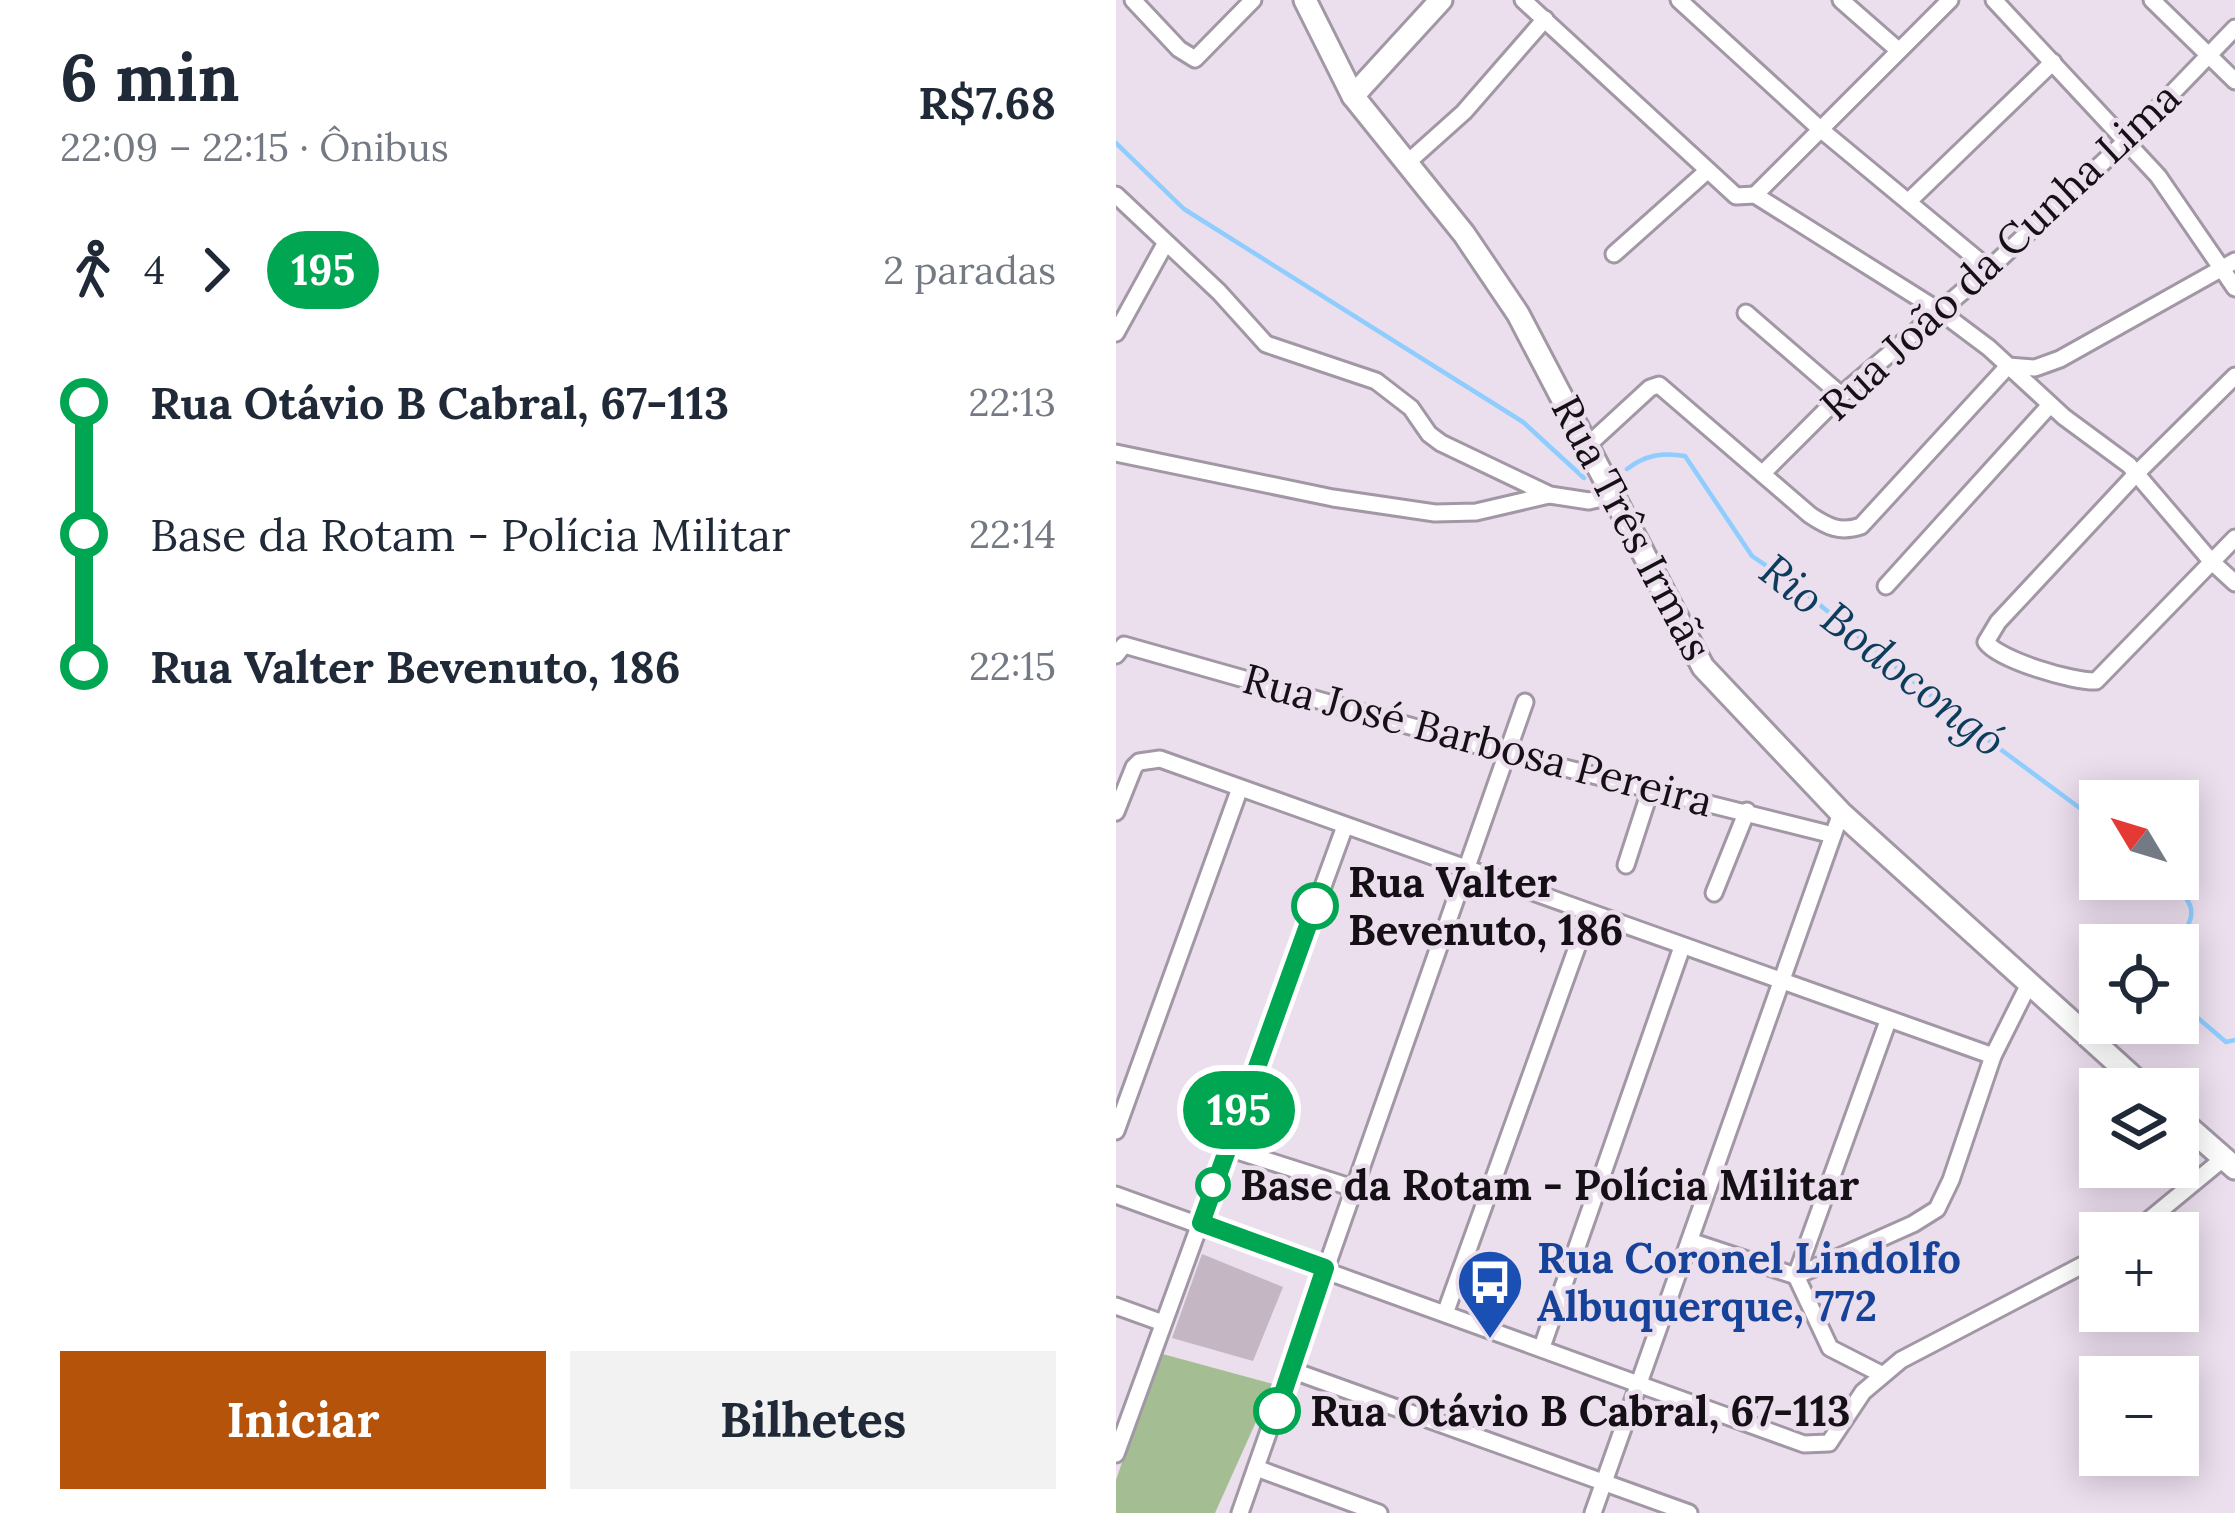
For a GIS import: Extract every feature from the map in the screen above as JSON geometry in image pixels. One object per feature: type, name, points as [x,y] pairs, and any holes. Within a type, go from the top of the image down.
[{"type":"street","points":[[1133,0],[1179,49],[1200,58],[1253,0]]},
{"type":"street","name":"Rua Três Irmãs","points":[[1305,0],[1353,96],[1493,274],[1601,468],[1703,668],[1837,824],[2123,1068]]},
{"type":"street","points":[[1353,96],[1441,0]]},
{"type":"street","points":[[1523,0],[1736,196],[1755,195],[1941,311],[2137,473],[2235,583]]},
{"type":"street","points":[[1679,0],[1819,128],[1989,269]]},
{"type":"street","points":[[1841,0],[1898,50]]},
{"type":"street","points":[[1755,195],[1950,0]]},
{"type":"street","points":[[1994,0],[2158,176],[2228,264],[2235,288]]},
{"type":"street","points":[[2152,0],[2235,81]]},
{"type":"street","points":[[1407,163],[1464,112],[1545,19]]},
{"type":"street","name":"Rua João da Cunha Lima","points":[[1764,472],[1841,395],[1989,269],[2127,140],[2235,28]]},
{"type":"street","points":[[1909,201],[2053,62]]},
{"type":"street","points":[[1614,254],[1706,171]]},
{"type":"street","points":[[1116,195],[1219,292],[1266,344],[1376,381],[1412,408],[1441,443],[1550,495],[1589,501],[1614,493]]},
{"type":"street","points":[[1116,333],[1165,244]]},
{"type":"street","points":[[2008,366],[2035,368],[2060,359],[2228,264]]},
{"type":"street","points":[[1746,313],[1841,395]]},
{"type":"street","points":[[1588,445],[1649,388],[1659,385],[1824,525],[1837,530],[1861,526],[2008,366]]},
{"type":"street","points":[[2235,376],[2137,473],[1990,631],[1986,643],[1999,654],[2090,682],[2110,669],[2235,538]]},
{"type":"street","points":[[1886,586],[2050,404]]},
{"type":"street","points":[[1116,452],[1333,498],[1435,513],[1476,512],[1550,495]]},
{"type":"street","name":"Rua José Barbosa Pereira","points":[[1120,650],[1509,754],[1747,811],[1837,824]]},
{"type":"street","points":[[1240,1513],[1526,703]]},
{"type":"street","points":[[1116,812],[1134,767],[1160,759],[1993,1057]]},
{"type":"street","points":[[1116,1130],[1240,788]]},
{"type":"street","points":[[1626,865],[1651,788]]},
{"type":"street","points":[[1714,893],[1747,811]]},
{"type":"street","points":[[1593,1513],[1837,824]]},
{"type":"street","points":[[1116,1454],[1121,1422],[1201,1223],[1345,826]]},
{"type":"street","points":[[1446,1311],[1589,914]]},
{"type":"street","points":[[1542,1347],[1682,947]]},
{"type":"street","points":[[1690,1241],[1796,1276],[1937,1209],[1993,1057],[2029,984]]},
{"type":"street","points":[[1881,1373],[1830,1348],[1796,1276],[1888,1021]]},
{"type":"street","points":[[2162,1212],[2229,1163],[2199,1137]]},
{"type":"street","points":[[1225,1147],[1353,1188]]},
{"type":"street","points":[[1116,1195],[1804,1444],[1829,1443],[1881,1373],[2079,1267]]},
{"type":"street","points":[[1116,1306],[1162,1322]]},
{"type":"street","points":[[1291,1370],[1689,1513]]},
{"type":"street","points":[[1256,1468],[1379,1513]]},
{"type":"green space","points":[[1159,1353],[1273,1384],[1215,1513],[1116,1513],[1116,1480]]},
{"type":"building","points":[[1202,1254],[1283,1287],[1253,1361],[1172,1338]]},
{"type":"waterway","name":"Rio Bodocongó","points":[[1116,143],[1184,209],[1523,422],[1584,478]]},
{"type":"waterway","name":"Rio Bodocongó","points":[[1627,469],[1655,456],[1685,456],[1752,556],[2079,807]]},
{"type":"waterway","name":"Rio Bodocongó","points":[[2187,900],[2188,924]]},
{"type":"waterway","name":"Rio Bodocongó","points":[[2199,1019],[2226,1042],[2235,1040]]},
{"type":"bus line","name":"195","points":[[1277,1411],[1325,1268],[1201,1223],[1315,906]]},
{"type":"place","name":"Rua Valter Bevenuto, 186","points":[[1315,906]]},
{"type":"place","name":"Base da Rotam - Polícia Militar","points":[[1213,1185]]},
{"type":"place","name":"Rua Coronel Lindolfo Albuquerque, 772","points":[[1490,1341]]},
{"type":"place","name":"Rua Otávio B Cabral, 67-113","points":[[1277,1411]]}]
